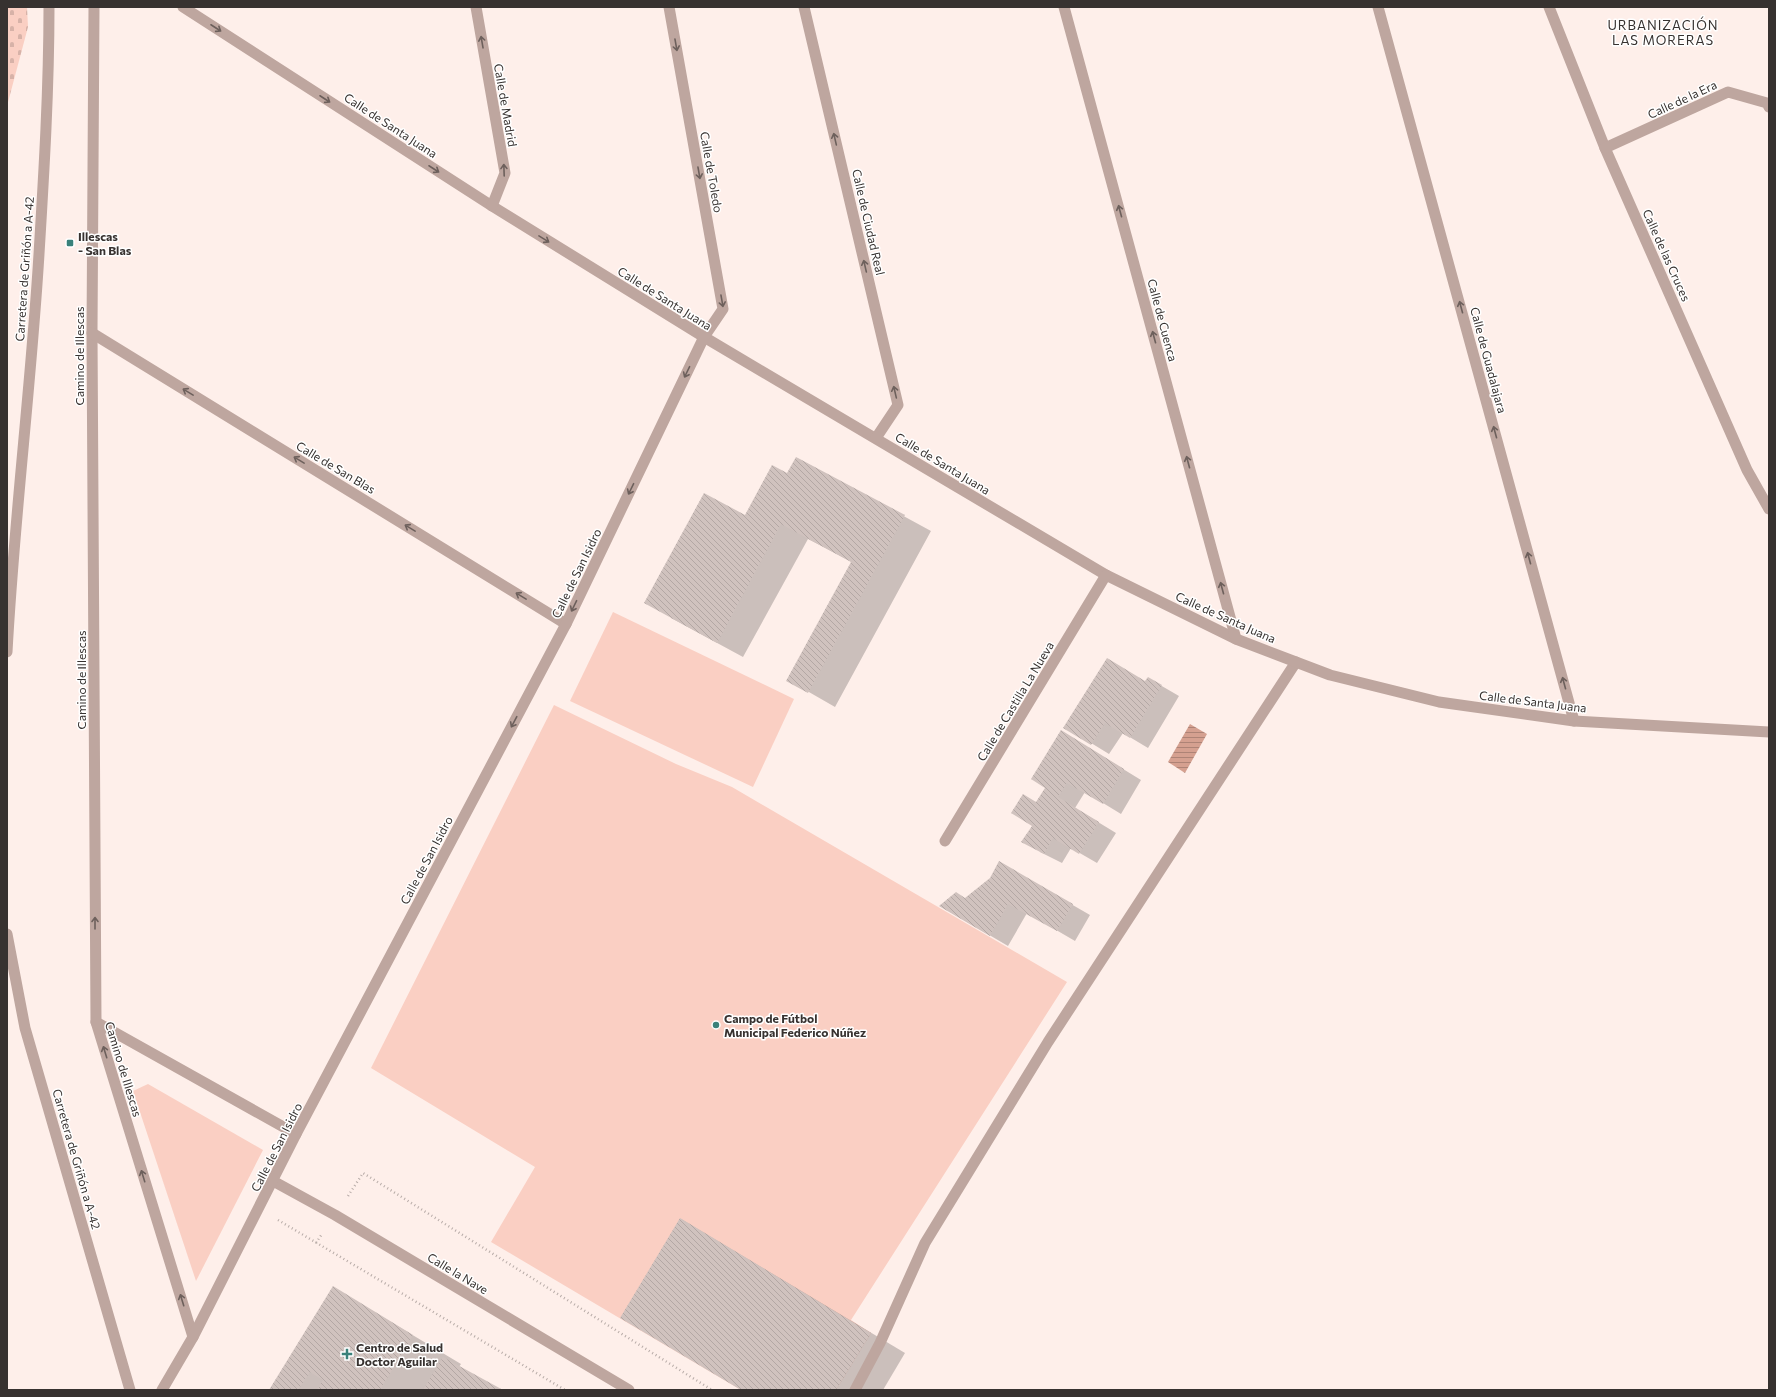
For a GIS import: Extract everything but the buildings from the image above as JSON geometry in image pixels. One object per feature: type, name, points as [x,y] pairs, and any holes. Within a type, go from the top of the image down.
[{"type":"street","name":"Carretera de Griñón a A-42","points":[[7,652],[11,571],[39,254],[49,51],[49,7]]},
{"type":"street","name":"Camino de Illescas","points":[[94,7],[92,333],[96,1022],[193,1337]]},
{"type":"street","name":"Calle de Santa Juana","points":[[183,7],[492,206],[704,337],[1106,575],[1236,639],[1330,675],[1439,702],[1574,720],[1769,732]]},
{"type":"street","name":"Calle de Madrid","points":[[476,7],[505,173],[492,206]]},
{"type":"street","name":"Calle de Toledo","points":[[669,7],[723,309],[704,337]]},
{"type":"street","name":"Calle de Ciudad Real","points":[[804,7],[898,405],[876,438]]},
{"type":"street","name":"Calle de Cuenca","points":[[1064,7],[1236,639]]},
{"type":"street","name":"Calle de Guadalajara","points":[[1378,7],[1574,720]]},
{"type":"street","name":"Calle de las Cruces","points":[[1549,7],[1605,148],[1747,470],[1769,509]]},
{"type":"street","name":"Calle de la Era","points":[[1605,148],[1728,92],[1766,103],[1769,107]]},
{"type":"street","name":"Calle de San Blas","points":[[92,333],[566,624]]},
{"type":"street","name":"Calle de San Isidro","points":[[162,1390],[193,1337],[296,1134],[566,624],[704,337]]},
{"type":"street","name":"Calle de Castilla La Nueva","points":[[946,841],[1106,575]]},
{"type":"street","points":[[855,1390],[880,1343],[925,1243],[1048,1042],[1296,662]]},
{"type":"street","name":"Carretera de Griñón a A-42","points":[[7,934],[25,1028],[130,1390]]},
{"type":"street","points":[[96,1022],[296,1134]]},
{"type":"street","name":"Calle la Nave","points":[[273,1181],[335,1215],[629,1390]]},
{"type":"path","points":[[316,1243],[363,1173],[712,1390]]},
{"type":"path","points":[[259,1209],[565,1390]]},
{"type":"green space","points":[[7,7],[27,7],[28,27],[7,106]]},
{"type":"green space","points":[[613,612],[794,699],[753,787],[570,701]]},
{"type":"green space","name":"Campo de Fútbol Municipal Federico Núñez","points":[[554,705],[676,764],[732,787],[1067,982],[851,1320],[871,1333],[836,1390],[741,1390],[491,1242],[535,1167],[371,1068]]},
{"type":"green space","points":[[148,1084],[263,1150],[196,1281],[133,1091]]},
{"type":"shaded area","points":[[1190,724],[1207,734],[1185,773],[1168,762]]},
{"type":"place","name":"Illescas - San Blas","points":[[70,243]]},
{"type":"place","name":"Campo de Fútbol Municipal Federico Núñez","points":[[716,1025]]},
{"type":"place","name":"Centro de Salud Doctor Aguilar","points":[[347,1354]]},
{"type":"district","name":"URBANIZACIÓN LAS MORERAS","points":[[1663,32]]}]
